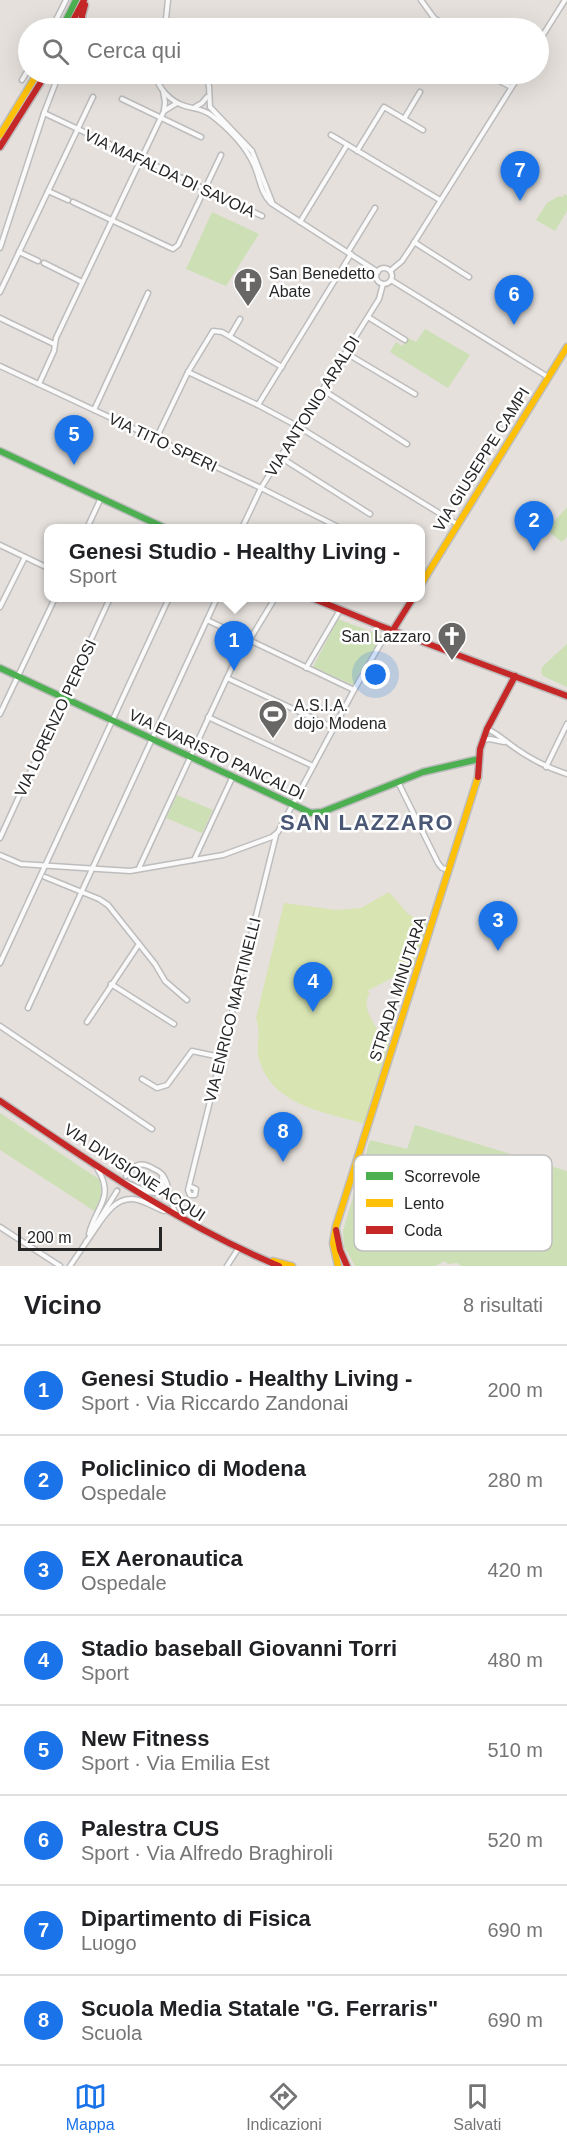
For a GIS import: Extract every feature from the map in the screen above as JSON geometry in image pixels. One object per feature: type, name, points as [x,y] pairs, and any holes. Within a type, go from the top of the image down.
[{"type":"main road","points":[[67,18],[76,0]]},
{"type":"main road","points":[[75,18],[85,0]]},
{"type":"main road","points":[[82,18],[85,0]]},
{"type":"main road","points":[[0,135],[31,84]]},
{"type":"main road","points":[[0,147],[40,84]]},
{"type":"main road","name":"VIA GIUSEPPE CAMPI","points":[[425,577],[567,347]]},
{"type":"main road","points":[[0,451],[156,524]]},
{"type":"main road","points":[[323,602],[567,696]]},
{"type":"main road","points":[[391,630],[410,602]]},
{"type":"main road","name":"VIA EVARISTO PANCALDI","points":[[0,668],[311,813],[322,812],[397,781]]},
{"type":"main road","name":"STRADA MINUTARA","points":[[358,1155],[478,783],[483,740],[515,676]]},
{"type":"main road","points":[[397,781],[423,772],[479,759]]},
{"type":"main road","name":"VIA DIVISIONE ACQUI","points":[[0,1101],[93,1163],[123,1178],[173,1215],[213,1238],[279,1266]]},
{"type":"main road","name":"STRADA MINUTARA","points":[[338,1266],[333,1243],[354,1168]]},
{"type":"main road","name":"STRADA MINUTARA","points":[[336,1226],[337,1242],[347,1266]]},
{"type":"main road","name":"VIA DIVISIONE ACQUI","points":[[259,1258],[292,1266]]},
{"type":"street","points":[[57,18],[66,0]]},
{"type":"street","points":[[166,18],[168,0]]},
{"type":"street","points":[[422,0],[434,18]]},
{"type":"street","points":[[549,25],[565,0]]},
{"type":"street","points":[[0,248],[55,84]]},
{"type":"street","points":[[39,384],[82,282],[164,111],[165,102],[160,84]]},
{"type":"street","points":[[208,84],[212,110],[237,133],[252,151],[274,205]]},
{"type":"street","points":[[505,84],[511,87]]},
{"type":"street","points":[[390,271],[402,261],[513,84]]},
{"type":"street","points":[[163,92],[177,103],[210,114],[245,149],[265,196],[274,205],[378,272]]},
{"type":"street","points":[[404,119],[420,92]]},
{"type":"street","points":[[194,107],[202,103],[208,94]]},
{"type":"street","name":"VIA MAFALDA DI SAVOIA","points":[[78,129],[93,97]]},
{"type":"street","points":[[122,99],[201,137]]},
{"type":"street","points":[[164,111],[177,103]]},
{"type":"street","points":[[357,151],[384,107],[423,130]]},
{"type":"street","name":"VIA MAFALDA DI SAVOIA","points":[[44,113],[262,216]]},
{"type":"street","points":[[0,292],[78,129]]},
{"type":"street","points":[[330,135],[440,200]]},
{"type":"street","points":[[300,222],[347,145]]},
{"type":"street","points":[[73,202],[173,249],[178,245],[221,155]]},
{"type":"street","points":[[48,191],[68,200]]},
{"type":"street","points":[[258,405],[350,253],[375,207]]},
{"type":"street","points":[[414,242],[469,277]]},
{"type":"street","points":[[19,252],[38,261]]},
{"type":"street","points":[[44,263],[82,282]]},
{"type":"street","points":[[390,271],[384,268],[378,272],[377,278],[383,284],[391,280]]},
{"type":"street","points":[[390,271],[391,280]]},
{"type":"street","points":[[391,280],[548,377]]},
{"type":"street","name":"VIA ANTONIO ARALDI","points":[[244,524],[261,488],[380,298],[383,284]]},
{"type":"street","points":[[94,410],[148,293]]},
{"type":"street","points":[[368,317],[405,340]]},
{"type":"street","points":[[0,318],[54,344]]},
{"type":"street","points":[[230,336],[240,319]]},
{"type":"street","points":[[156,439],[188,372],[213,331],[218,330],[230,336],[282,367]]},
{"type":"street","points":[[346,353],[415,394]]},
{"type":"street","name":"VIA TITO SPERI","points":[[0,366],[261,488],[332,524]]},
{"type":"street","points":[[188,372],[299,427],[456,524]]},
{"type":"street","points":[[322,390],[407,444]]},
{"type":"street","points":[[280,457],[370,514]]},
{"type":"street","points":[[89,524],[101,498]]},
{"type":"street","points":[[0,545],[44,566]]},
{"type":"street","points":[[0,607],[25,557]]},
{"type":"street","points":[[0,714],[53,602]]},
{"type":"street","name":"VIA LORENZO PEROSI","points":[[0,838],[108,602]]},
{"type":"street","points":[[0,963],[167,602]]},
{"type":"street","points":[[28,1008],[216,602]]},
{"type":"street","points":[[138,869],[227,678],[247,640],[272,602]]},
{"type":"street","points":[[306,668],[340,610]]},
{"type":"street","points":[[207,620],[354,690]]},
{"type":"street","name":"VIA ENRICO MARTINELLI","points":[[189,1186],[276,834],[354,690],[391,630]]},
{"type":"street","points":[[227,678],[334,728]]},
{"type":"street","points":[[208,717],[313,766]]},
{"type":"street","points":[[546,767],[567,724]]},
{"type":"street","points":[[487,729],[546,767],[567,774]]},
{"type":"street","points":[[483,740],[499,740],[507,743]]},
{"type":"street","points":[[193,861],[233,777]]},
{"type":"street","points":[[397,781],[436,861],[442,868],[449,870]]},
{"type":"street","points":[[0,855],[21,864],[122,871],[223,855],[276,834]]},
{"type":"street","points":[[45,877],[81,891],[108,905],[165,981],[187,1000]]},
{"type":"street","points":[[87,1022],[139,944]]},
{"type":"street","points":[[111,984],[174,1024]]},
{"type":"street","points":[[0,1026],[152,1129]]},
{"type":"street","points":[[142,1079],[157,1088],[167,1085],[192,1051],[220,1057]]},
{"type":"street","points":[[87,1240],[102,1207],[105,1193],[102,1178],[93,1163]]},
{"type":"street","points":[[153,1168],[163,1180],[163,1186],[157,1192],[148,1192],[123,1178],[132,1167],[138,1164],[153,1168],[164,1177],[171,1204],[180,1219]]},
{"type":"street","points":[[70,1266],[117,1191]]},
{"type":"street","points":[[87,1240],[111,1207],[123,1200],[137,1200],[173,1215]]},
{"type":"street","points":[[0,1227],[60,1266]]},
{"type":"street","points":[[227,1266],[238,1249]]},
{"type":"green space","points":[[564,194],[567,196],[567,211],[555,231],[536,220],[547,203],[559,196],[563,197]]},
{"type":"green space","points":[[212,212],[259,234],[226,286],[186,269]]},
{"type":"green space","points":[[425,329],[470,355],[448,388],[390,352],[396,342],[402,346],[408,338],[416,342]]},
{"type":"green space","points":[[567,507],[567,537],[562,542],[547,530]]},
{"type":"green space","points":[[338,619],[382,636],[353,685],[313,667]]},
{"type":"green space","points":[[567,644],[567,687],[543,676],[541,672],[542,667]]},
{"type":"green space","points":[[177,795],[213,810],[202,833],[166,818]]},
{"type":"green space","points":[[389,892],[408,914],[427,924],[413,971],[401,977],[396,976],[367,991],[370,993],[367,998],[369,1014],[381,1036],[384,1035],[390,1046],[365,1124],[302,1105],[275,1087],[266,1075],[259,1059],[256,1018],[284,903],[336,910],[361,908]]},
{"type":"green space","points":[[0,1113],[100,1180],[102,1197],[96,1212],[0,1150]]},
{"type":"green space","points":[[415,1125],[514,1155],[366,1155],[370,1140],[407,1149]]},
{"type":"green space","points":[[552,1166],[567,1171],[567,1266],[461,1266],[457,1263],[448,1264],[445,1261],[435,1266],[355,1266],[344,1246],[343,1231],[354,1194],[354,1251],[552,1251]]},
{"type":"tunnel","points":[[117,1191],[126,1176]]},
{"type":"traffic: fast","points":[[67,18],[76,0]]},
{"type":"traffic: fast","points":[[0,451],[156,524]]},
{"type":"traffic: fast","points":[[0,668],[311,813],[322,812],[423,772],[479,759]]},
{"type":"traffic: slow","points":[[0,135],[31,84]]},
{"type":"traffic: slow","points":[[425,578],[567,347]]},
{"type":"traffic: slow","points":[[358,1155],[478,777]]},
{"type":"traffic: slow","points":[[338,1266],[333,1243],[354,1169]]},
{"type":"traffic: slow","points":[[273,1261],[292,1266]]},
{"type":"traffic: jam","points":[[74,18],[84,0]]},
{"type":"traffic: jam","points":[[82,18],[85,5]]},
{"type":"traffic: jam","points":[[0,147],[40,84]]},
{"type":"traffic: jam","points":[[322,602],[567,696]]},
{"type":"traffic: jam","points":[[393,630],[410,602]]},
{"type":"traffic: jam","points":[[478,777],[480,749],[487,729],[515,676]]},
{"type":"traffic: jam","points":[[0,1101],[135,1191],[205,1231],[279,1266]]},
{"type":"traffic: jam","points":[[336,1230],[340,1250],[347,1266]]},
{"type":"place","name":"Dipartimento di Fisica","points":[[520,201]]},
{"type":"place","name":"San Benedetto Abate","points":[[248,308]]},
{"type":"place","name":"Palestra CUS","points":[[514,325]]},
{"type":"place","name":"New Fitness","points":[[74,465]]},
{"type":"place","name":"Policlinico di Modena","points":[[534,551]]},
{"type":"place","name":"San Lazzaro","points":[[452,662]]},
{"type":"place","name":"Genesi Studio - Healthy Living -","points":[[234,671]]},
{"type":"place","name":"A.S.I.A. dojo Modena","points":[[273,740]]},
{"type":"place","name":"EX Aeronautica","points":[[498,951]]},
{"type":"place","name":"Stadio baseball Giovanni Torri","points":[[313,1012]]},
{"type":"place","name":"Scuola Media Statale \"G. Ferraris\"","points":[[283,1162]]},
{"type":"district","name":"SAN LAZZARO","points":[[367,822]]}]
